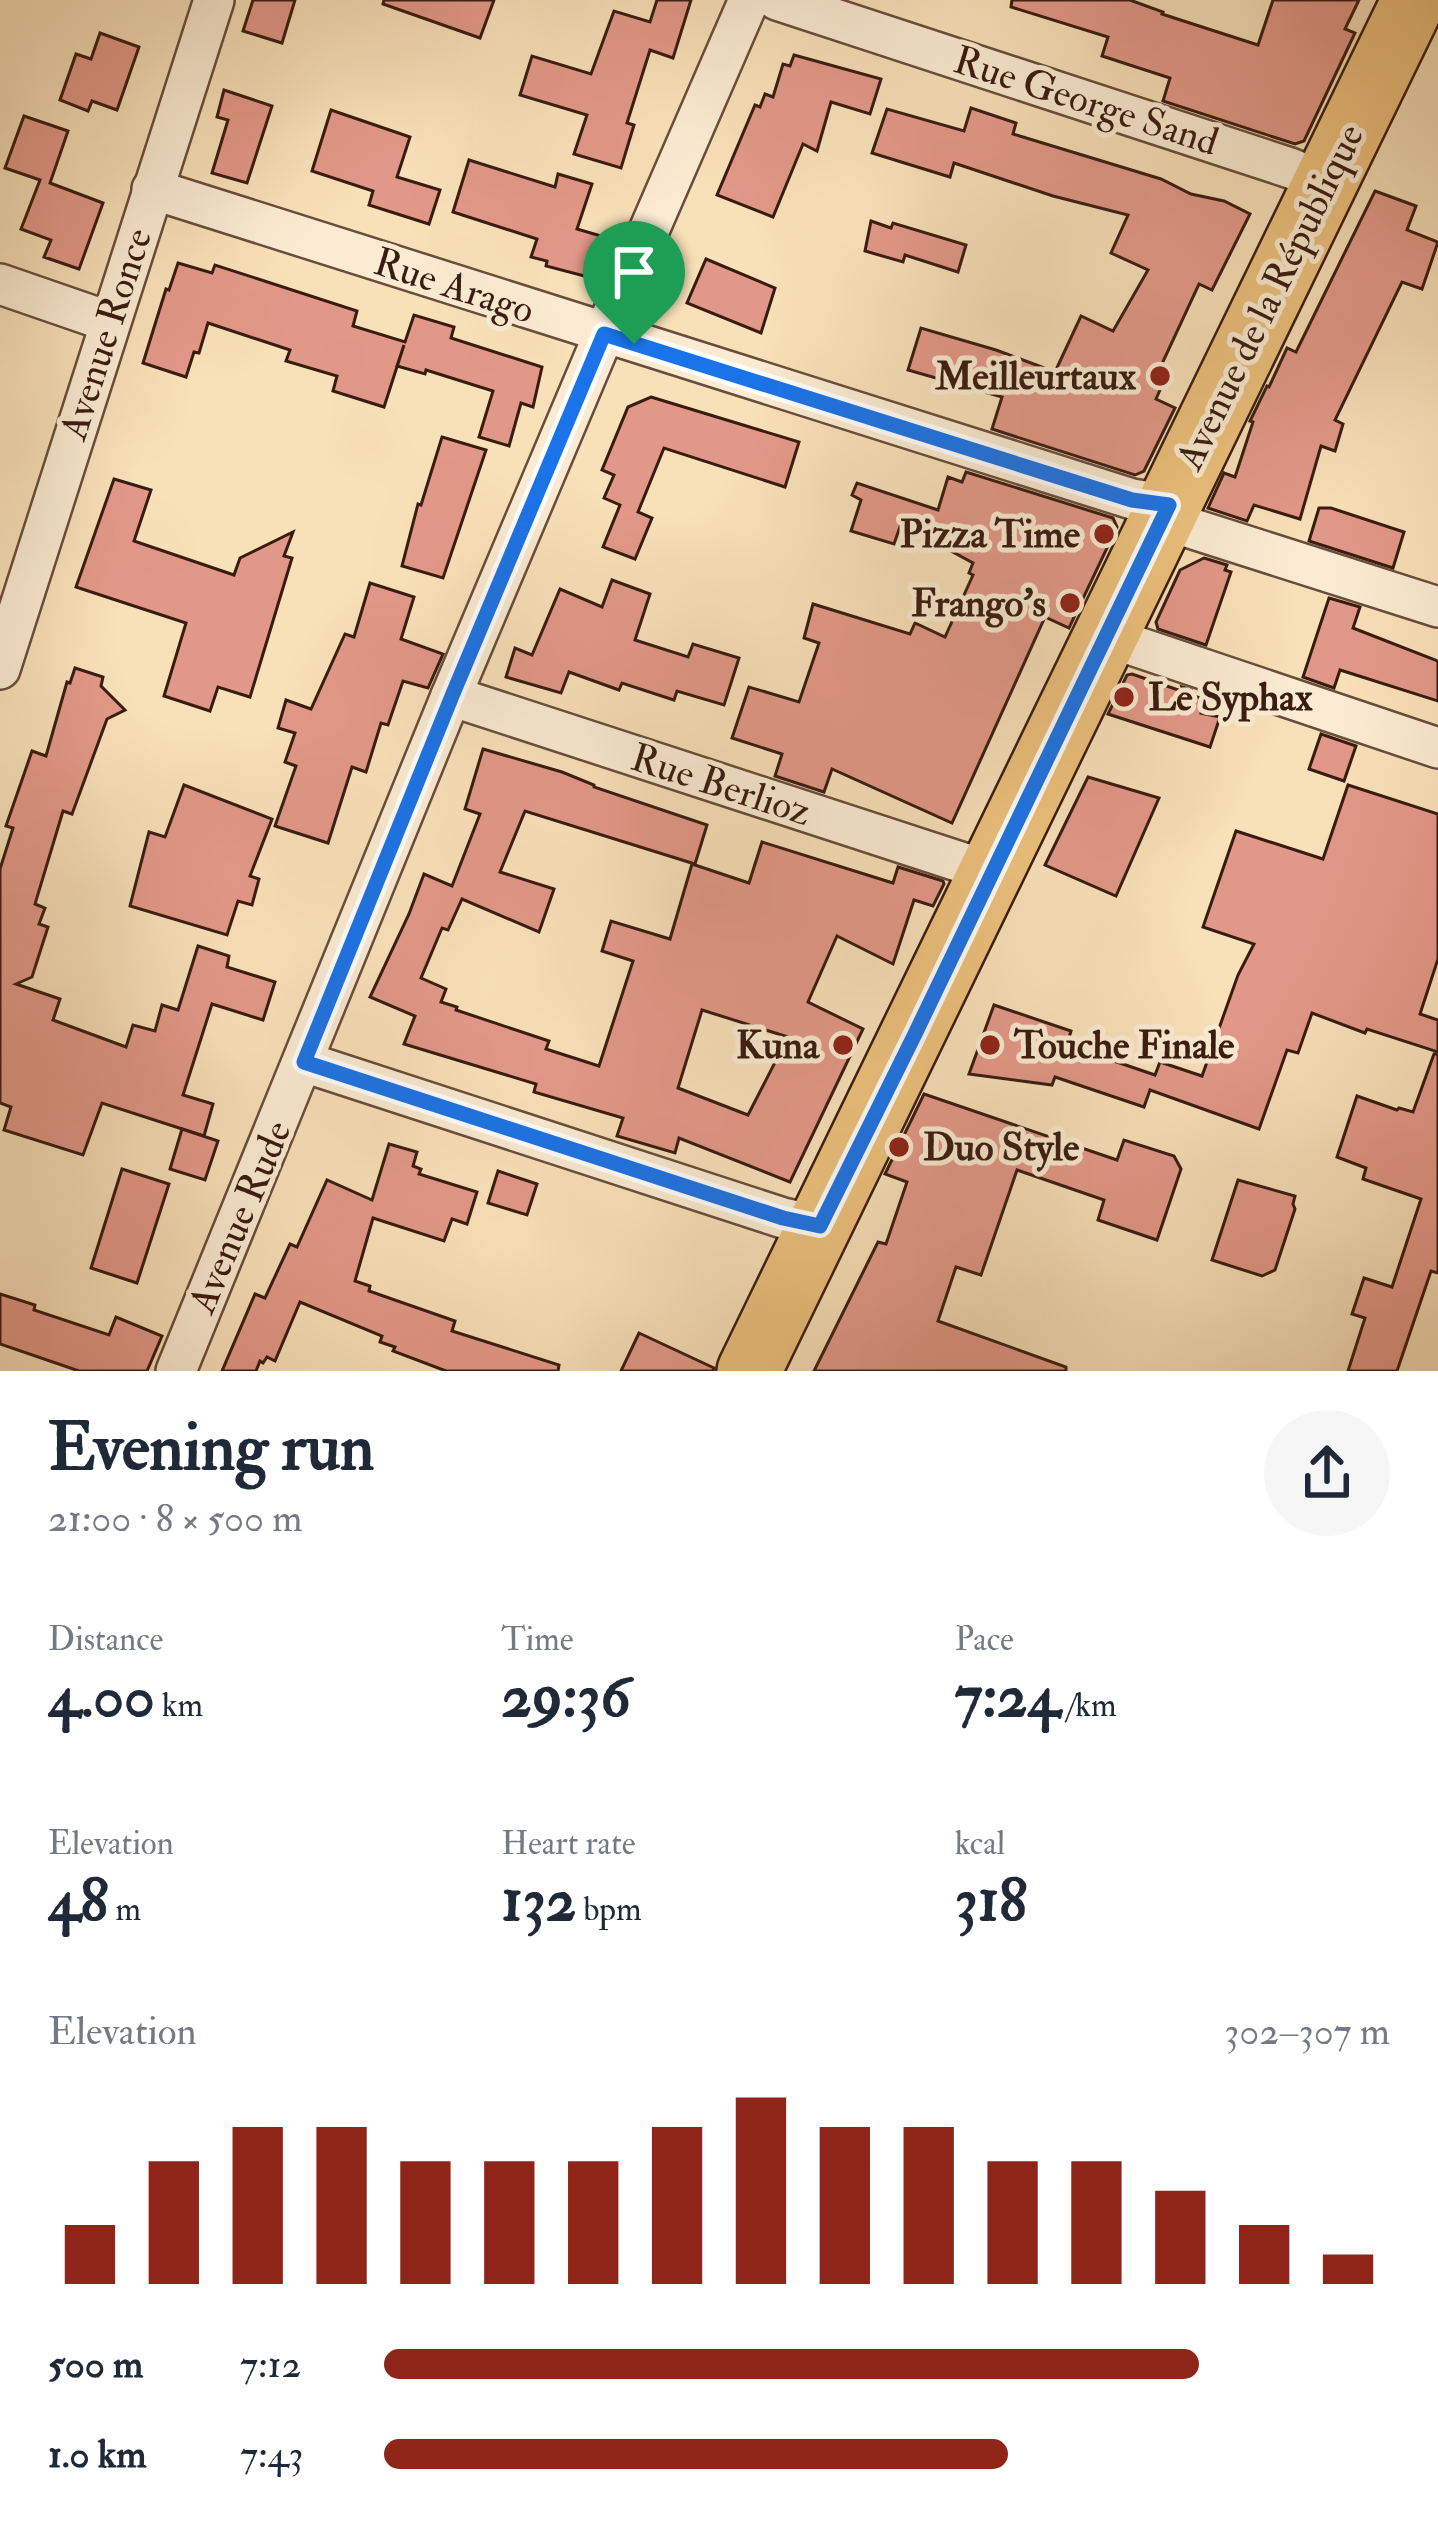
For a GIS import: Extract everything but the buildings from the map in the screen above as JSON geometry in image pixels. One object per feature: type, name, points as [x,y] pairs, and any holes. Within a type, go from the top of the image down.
[{"type":"main road","name":"Avenue de la République","points":[[749,1371],[1414,0]]},
{"type":"street","name":"Avenue Ronce","points":[[3,648],[214,0]]},
{"type":"street","name":"Avenue Rude","points":[[176,1371],[452,696],[749,0]]},
{"type":"street","name":"Rue George Sand","points":[[777,0],[1325,182]]},
{"type":"street","name":"Rue Arago","points":[[152,189],[1132,500],[1438,607]]},
{"type":"street","points":[[0,284],[110,322]]},
{"type":"street","points":[[1105,636],[1438,748]]},
{"type":"street","name":"Rue Berlioz","points":[[452,696],[991,872]]},
{"type":"street","points":[[304,1062],[820,1226]]},
{"type":"place","name":"Meilleurtaux","points":[[1160,376]]},
{"type":"place","name":"Pizza Time","points":[[1104,534]]},
{"type":"place","name":"Frango's","points":[[1070,603]]},
{"type":"place","name":"Le Syphax","points":[[1124,697]]},
{"type":"place","name":"Kuna","points":[[843,1045]]},
{"type":"place","name":"Touche Finale","points":[[990,1045]]},
{"type":"place","name":"Duo Style","points":[[899,1147]]},
{"type":"route","points":[[604,334],[634,344],[1132,500],[1169,505],[820,1226],[304,1062],[604,334]]}]
